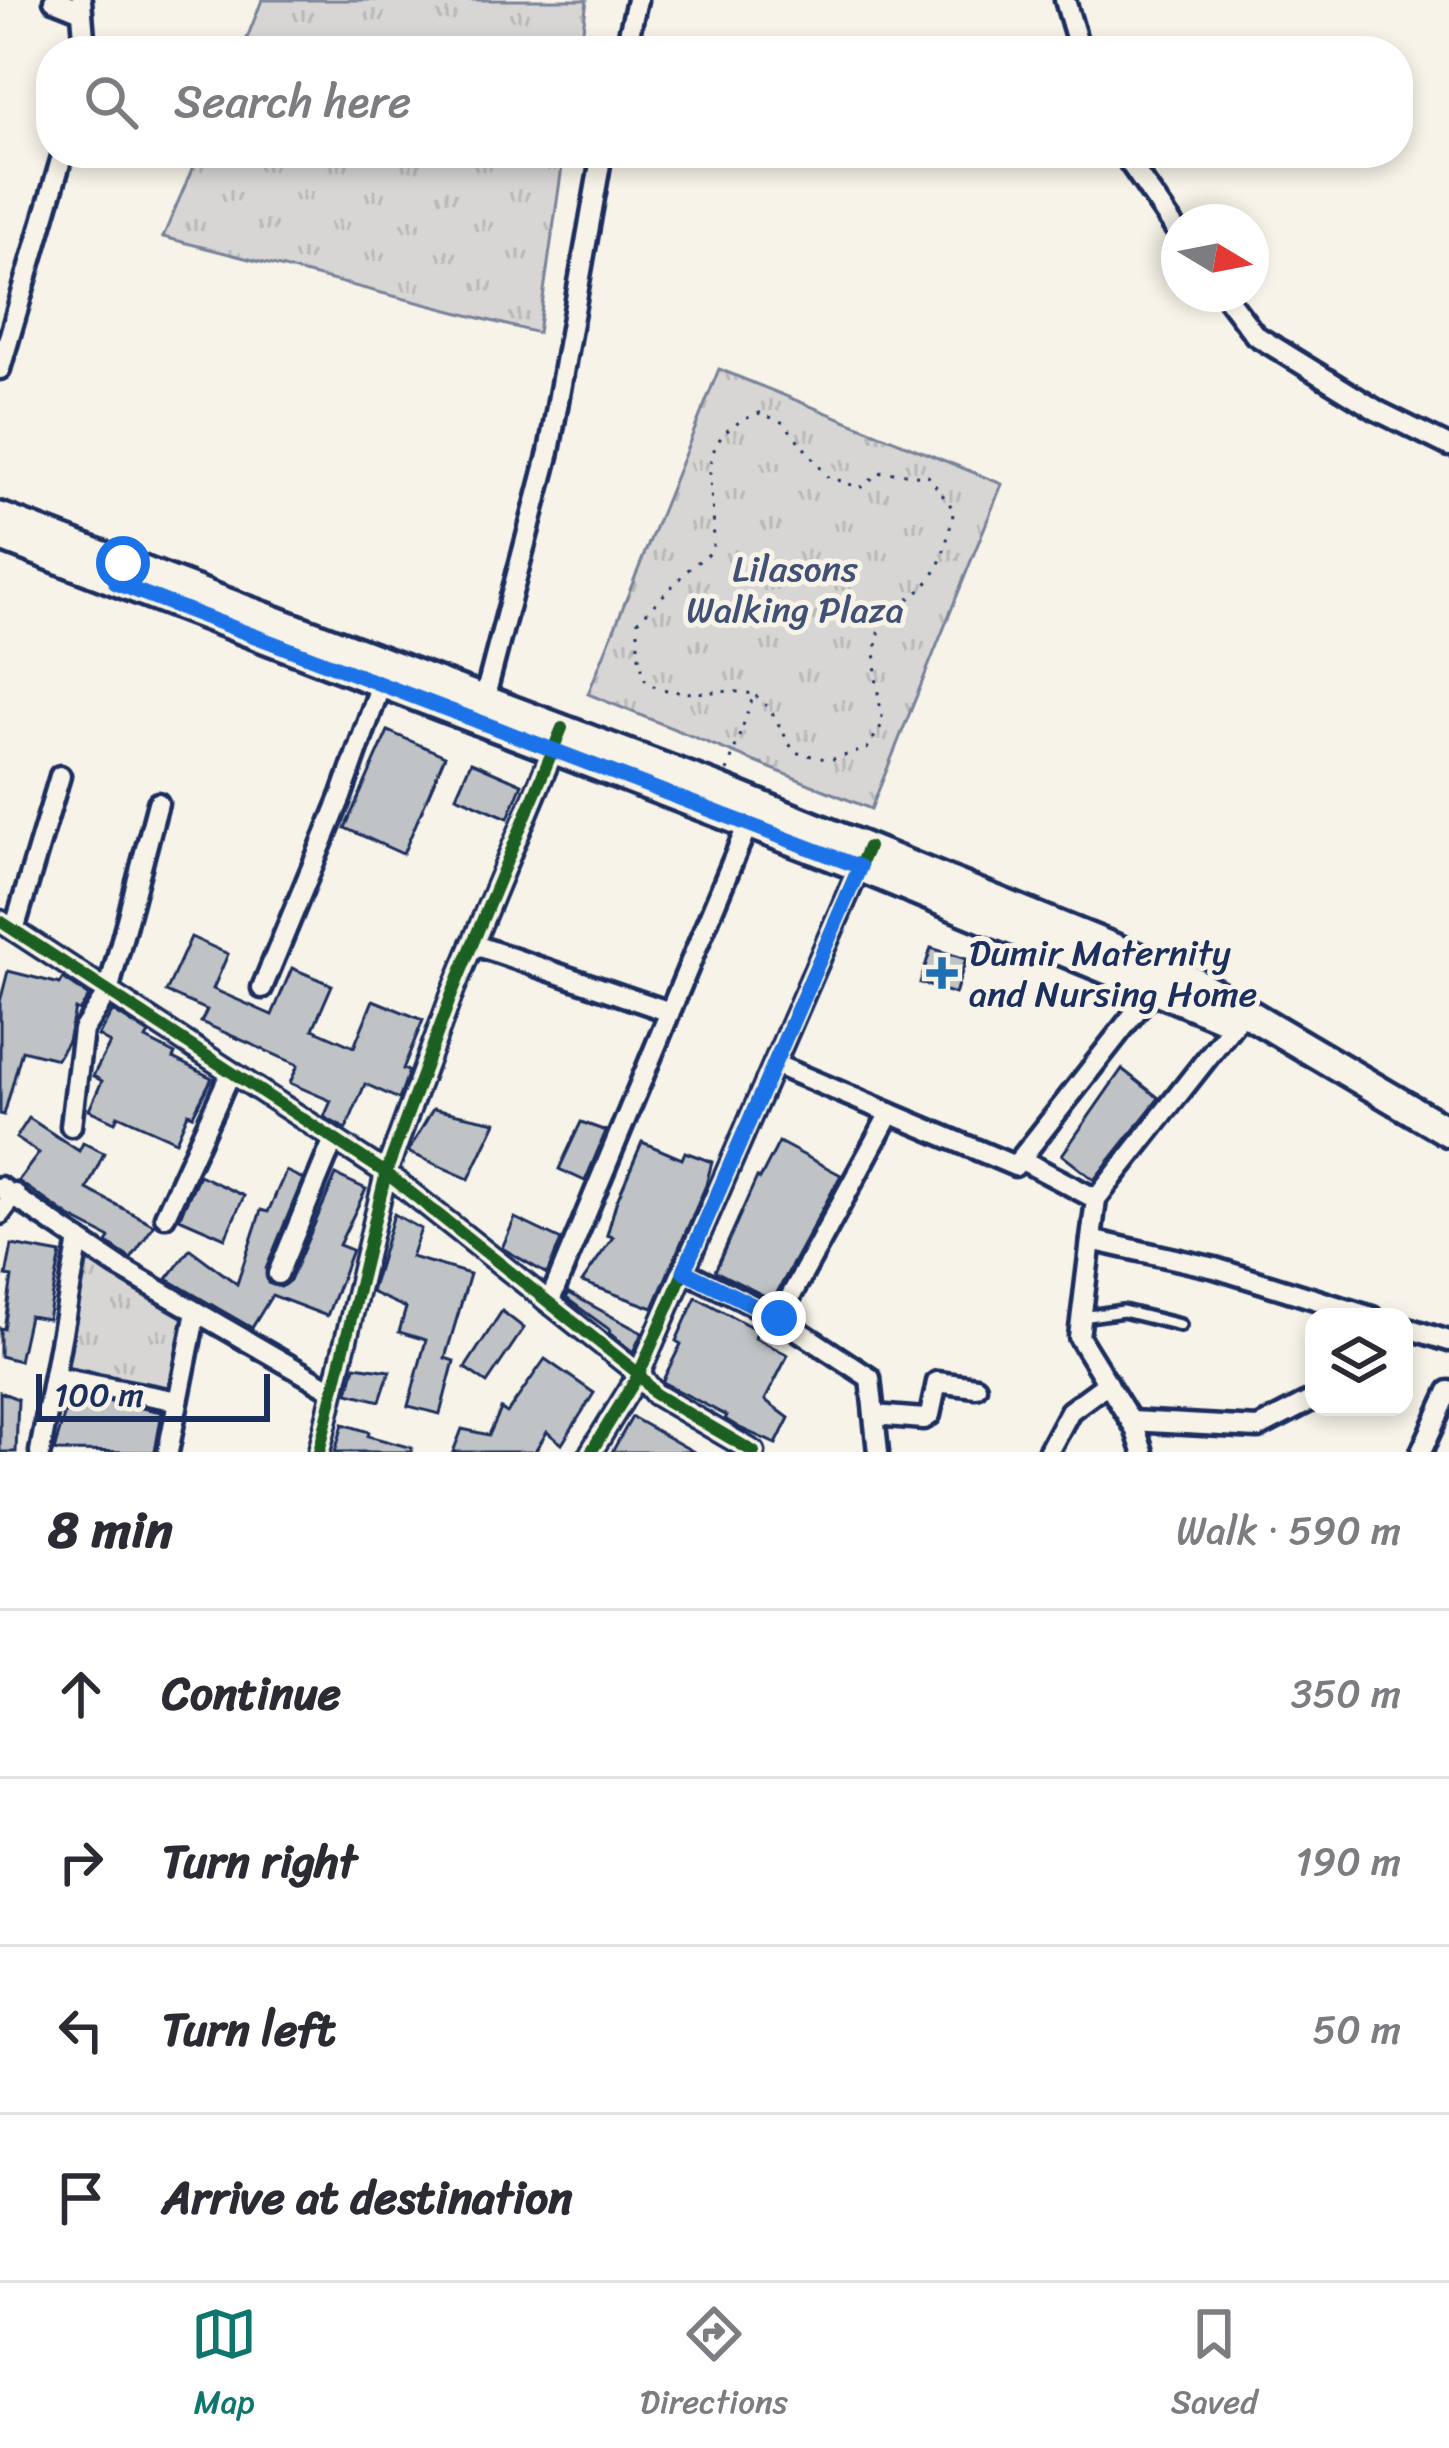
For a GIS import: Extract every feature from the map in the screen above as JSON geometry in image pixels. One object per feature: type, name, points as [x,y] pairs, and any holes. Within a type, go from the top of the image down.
[{"type":"main road","points":[[0,517],[120,573]]},
{"type":"main road","points":[[0,536],[120,573],[345,659],[484,700],[748,824],[864,857],[1188,978],[1449,1132]]},
{"type":"main road","points":[[345,659],[381,684],[720,790],[1234,1024],[1449,1149]]},
{"type":"street","points":[[55,0],[81,6],[84,36]]},
{"type":"street","points":[[629,36],[637,0]]},
{"type":"street","points":[[1065,0],[1076,36]]},
{"type":"street","points":[[0,369],[59,168]]},
{"type":"street","points":[[484,700],[549,452],[599,168]]},
{"type":"street","points":[[1133,168],[1161,208]]},
{"type":"street","points":[[1238,312],[1255,335],[1378,411],[1449,446]]},
{"type":"street","points":[[262,988],[341,797],[381,684]]},
{"type":"street","points":[[319,1452],[386,1173],[472,944],[558,738]]},
{"type":"street","points":[[60,776],[4,926],[386,1173],[639,1375],[655,1394],[754,1452]]},
{"type":"street","points":[[70,1126],[83,1030],[108,992],[158,802]]},
{"type":"street","points":[[549,1303],[748,824]]},
{"type":"street","points":[[591,1452],[639,1375],[864,857]]},
{"type":"street","points":[[472,944],[670,1012]]},
{"type":"street","points":[[774,1064],[1015,1166],[1155,987]]},
{"type":"street","points":[[1143,1452],[1131,1421],[1079,1337],[1096,1199],[1234,1024]]},
{"type":"street","points":[[165,1216],[230,1072]]},
{"type":"street","points":[[779,1318],[890,1113]]},
{"type":"street","points":[[278,1274],[334,1139]]},
{"type":"street","points":[[1020,1159],[1096,1199]]},
{"type":"street","points":[[0,1214],[7,1191],[196,1312],[332,1390]]},
{"type":"street","points":[[40,1452],[80,1240]]},
{"type":"street","points":[[1091,1240],[1215,1268],[1342,1308]]},
{"type":"street","points":[[684,1271],[779,1318],[870,1378],[878,1452]]},
{"type":"street","points":[[168,1452],[196,1312]]},
{"type":"street","points":[[1413,1330],[1449,1341]]},
{"type":"street","points":[[54,1377],[178,1401]]},
{"type":"street","points":[[874,1415],[924,1419],[930,1415],[938,1382],[976,1387]]},
{"type":"street","points":[[1048,1452],[1070,1411],[1108,1383]]},
{"type":"street","points":[[1420,1452],[1449,1391]]},
{"type":"street","points":[[1131,1421],[1258,1428],[1305,1404]]},
{"type":"lane","points":[[1082,1317],[1123,1311],[1180,1325]]},
{"type":"path","points":[[760,413],[784,423],[827,476],[860,488],[882,472],[928,476],[954,510],[944,554],[927,586],[894,605],[880,628],[876,676],[883,723],[867,749],[830,760],[794,752],[770,709],[754,694],[722,688],[697,696],[670,693],[646,683],[638,652],[638,621],[712,552],[716,529],[708,498],[710,463],[734,422],[760,413]]},
{"type":"path","points":[[720,790],[754,694]]},
{"type":"green space","points":[[262,0],[587,0],[582,36],[248,36]]},
{"type":"green space","points":[[193,168],[562,168],[538,333],[163,237]]},
{"type":"green space","name":"Lilasons Walking Plaza","points":[[719,369],[1002,484],[871,809],[588,694]]},
{"type":"green space","points":[[85,1254],[189,1315],[174,1392],[60,1371]]},
{"type":"building","points":[[388,731],[445,756],[403,854],[345,828]]},
{"type":"building","points":[[471,762],[522,784],[508,818],[456,796]]},
{"type":"building","points":[[191,937],[228,954],[213,989],[272,1015],[292,968],[332,985],[313,1029],[354,1047],[373,1000],[423,1020],[403,1069],[409,1071],[399,1099],[365,1084],[346,1129],[324,1117],[331,1101],[290,1083],[298,1065],[201,1022],[207,1010],[166,992]]},
{"type":"building","points":[[931,948],[966,959],[955,994],[920,983]]},
{"type":"building","points":[[8,971],[60,984],[63,978],[89,996],[79,1011],[75,1009],[68,1041],[57,1059],[22,1050],[4,1115],[0,1114],[0,1002]]},
{"type":"building","points":[[113,1011],[149,1034],[146,1039],[175,1054],[173,1058],[212,1078],[176,1141],[118,1115],[115,1122],[89,1110],[102,1081],[93,1076],[110,1043],[98,1036]]},
{"type":"building","points":[[1122,1069],[1159,1098],[1094,1180],[1062,1155]]},
{"type":"building","points":[[433,1109],[496,1122],[469,1179],[408,1152]]},
{"type":"building","points":[[29,1118],[79,1151],[83,1143],[104,1153],[87,1189],[154,1225],[131,1259],[107,1243],[110,1238],[18,1181],[39,1153],[16,1138]]},
{"type":"building","points":[[581,1122],[606,1131],[585,1181],[559,1169]]},
{"type":"building","points":[[642,1142],[682,1159],[685,1152],[712,1162],[653,1308],[582,1282],[613,1237],[607,1235],[616,1203]]},
{"type":"building","points":[[779,1142],[841,1175],[773,1300],[715,1271],[757,1177],[760,1179]]},
{"type":"building","points":[[286,1171],[303,1179],[266,1269],[268,1283],[281,1287],[290,1280],[336,1175],[366,1189],[339,1245],[352,1250],[327,1316],[272,1295],[252,1328],[167,1279],[190,1249],[237,1284],[261,1210],[268,1212]]},
{"type":"building","points":[[199,1175],[244,1196],[225,1238],[179,1218]]},
{"type":"building","points":[[394,1214],[421,1229],[411,1257],[470,1274],[445,1358],[454,1361],[440,1414],[408,1406],[426,1340],[399,1332],[406,1308],[371,1292]]},
{"type":"building","points":[[515,1218],[561,1240],[547,1274],[502,1248]]},
{"type":"building","points":[[12,1245],[61,1254],[48,1319],[29,1316],[19,1361],[0,1356]]},
{"type":"building","points":[[569,1293],[642,1333],[633,1352],[566,1298]]},
{"type":"building","points":[[696,1297],[757,1330],[755,1338],[788,1355],[765,1400],[789,1418],[776,1444],[662,1382]]},
{"type":"building","points":[[502,1311],[524,1328],[487,1383],[465,1368]]},
{"type":"building","points":[[545,1359],[594,1393],[562,1444],[547,1432],[535,1452],[453,1452],[462,1429],[489,1435],[501,1409],[507,1413]]},
{"type":"building","points":[[355,1366],[390,1371],[380,1401],[348,1393]]},
{"type":"building","points":[[0,1392],[18,1399],[16,1452],[0,1452]]},
{"type":"building","points":[[70,1394],[162,1412],[155,1452],[54,1451]]},
{"type":"building","points":[[632,1417],[694,1452],[612,1452]]},
{"type":"building","points":[[343,1424],[412,1448],[411,1452],[335,1452]]},
{"type":"cycle path","points":[[319,1452],[386,1173],[453,991],[562,728]]},
{"type":"cycle path","points":[[591,1452],[639,1374],[868,847]]},
{"type":"cycle path","points":[[0,921],[386,1173],[639,1374],[655,1394],[754,1452]]},
{"type":"place","name":"Dumir Maternity and Nursing Home","points":[[942,973]]},
{"type":"route","points":[[123,563],[116,583],[860,867],[684,1271],[779,1318]]}]
